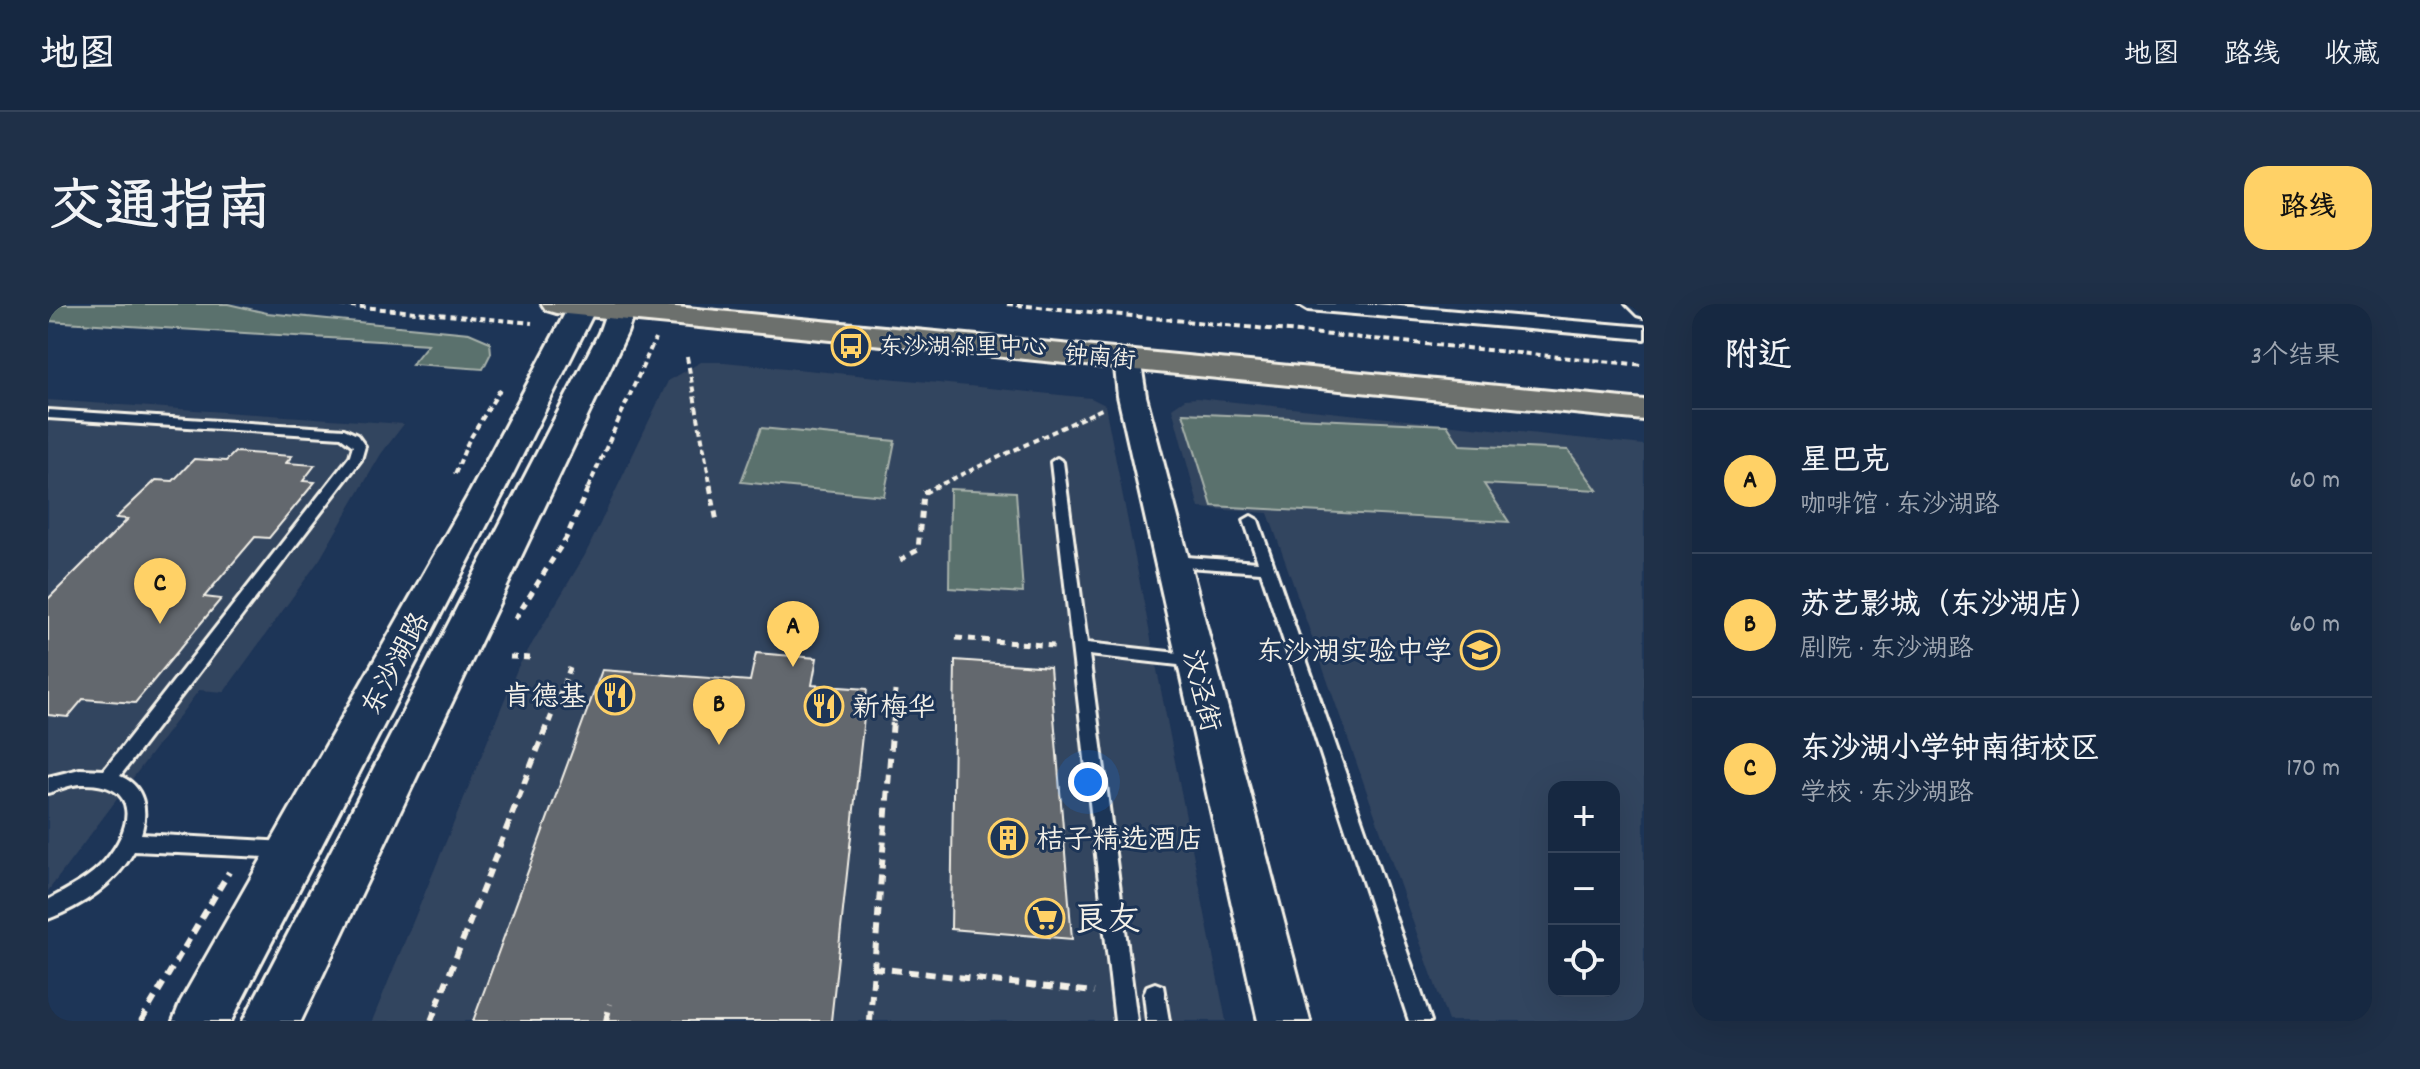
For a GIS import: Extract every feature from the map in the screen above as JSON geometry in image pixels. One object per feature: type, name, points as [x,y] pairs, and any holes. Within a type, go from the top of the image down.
[{"type":"main road","name":"钟南街","points":[[574,305],[622,307],[666,315],[1644,410]]},
{"type":"main road","name":"东沙湖路","points":[[201,1021],[494,479],[574,305]]},
{"type":"main road","name":"东沙湖路","points":[[271,1021],[613,333],[622,307]]},
{"type":"main road","name":"钟南街","points":[[1006,312],[1644,382]]},
{"type":"street","points":[[1308,304],[1644,333]]},
{"type":"street","points":[[1636,304],[1644,311]]},
{"type":"street","name":"汶泾街","points":[[1127,358],[1132,396],[1284,1021]]},
{"type":"lane","points":[[48,414],[344,433],[359,446],[356,457],[108,778]]},
{"type":"lane","points":[[1057,462],[1126,1021]]},
{"type":"lane","points":[[1251,520],[1420,1021]]},
{"type":"lane","points":[[1172,561],[1266,567]]},
{"type":"lane","points":[[1081,648],[1196,661]]},
{"type":"lane","points":[[48,785],[82,776],[108,778],[130,789],[137,803],[138,817],[129,842],[110,868],[82,893],[48,910]]},
{"type":"lane","points":[[129,842],[293,850]]},
{"type":"lane","points":[[1155,994],[1158,1021]]},
{"type":"path","points":[[1006,312],[1644,365]]},
{"type":"path","points":[[507,631],[566,538],[666,315]]},
{"type":"path","points":[[687,357],[717,522]]},
{"type":"path","points":[[900,560],[918,550],[923,493],[1112,404]]},
{"type":"path","points":[[956,638],[1081,648]]},
{"type":"path","points":[[510,657],[532,658]]},
{"type":"path","points":[[431,1021],[570,668]]},
{"type":"path","points":[[870,1021],[895,691]]},
{"type":"path","points":[[874,968],[1123,995]]},
{"type":"path","points":[[606,1021],[610,1004]]},
{"type":"shaded area","name":"东沙湖邻里中心","points":[[701,362],[1091,398],[1105,405],[1226,1021],[372,1021],[518,667],[585,555],[668,381]]},
{"type":"shaded area","name":"东沙湖实验中学","points":[[1197,398],[1644,445],[1644,1021],[1448,1021],[1268,513],[1199,508],[1172,408],[1185,399]]},
{"type":"shaded area","points":[[48,400],[404,424],[381,454],[320,559],[224,692],[199,690],[48,891]]},
{"type":"green space","points":[[48,304],[228,304],[267,313],[469,333],[490,342],[491,353],[483,369],[412,364],[428,344],[48,321]]},
{"type":"green space","points":[[1183,413],[1447,425],[1460,445],[1568,450],[1597,490],[1484,484],[1509,522],[1212,506]]},
{"type":"green space","points":[[761,428],[895,441],[884,496],[741,482]]},
{"type":"green space","points":[[950,489],[1016,492],[1023,593],[949,588]]},
{"type":"building","points":[[235,452],[292,456],[286,463],[315,465],[303,481],[315,482],[269,538],[255,537],[204,597],[221,599],[135,703],[83,699],[68,717],[48,715],[48,599],[128,519],[116,518],[156,480],[173,481],[194,459],[226,461]]},
{"type":"building","points":[[756,653],[817,658],[812,685],[867,689],[831,1021],[473,1021],[602,670],[750,681]]},
{"type":"building","name":"桔子精选酒店","points":[[955,660],[1050,667],[1072,939],[951,929]]},
{"type":"place","name":"东沙湖邻里中心","points":[[851,346]]},
{"type":"place","name":"东沙湖小学钟南街校区","points":[[160,624]]},
{"type":"place","name":"东沙湖实验中学","points":[[1480,650]]},
{"type":"place","name":"星巴克","points":[[793,667]]},
{"type":"place","name":"肯德基","points":[[615,695]]},
{"type":"place","name":"新梅华","points":[[824,706]]},
{"type":"place","name":"苏艺影城（东沙湖店）","points":[[719,745]]},
{"type":"place","name":"桔子精选酒店","points":[[1008,838]]},
{"type":"place","name":"良友","points":[[1045,918]]}]
